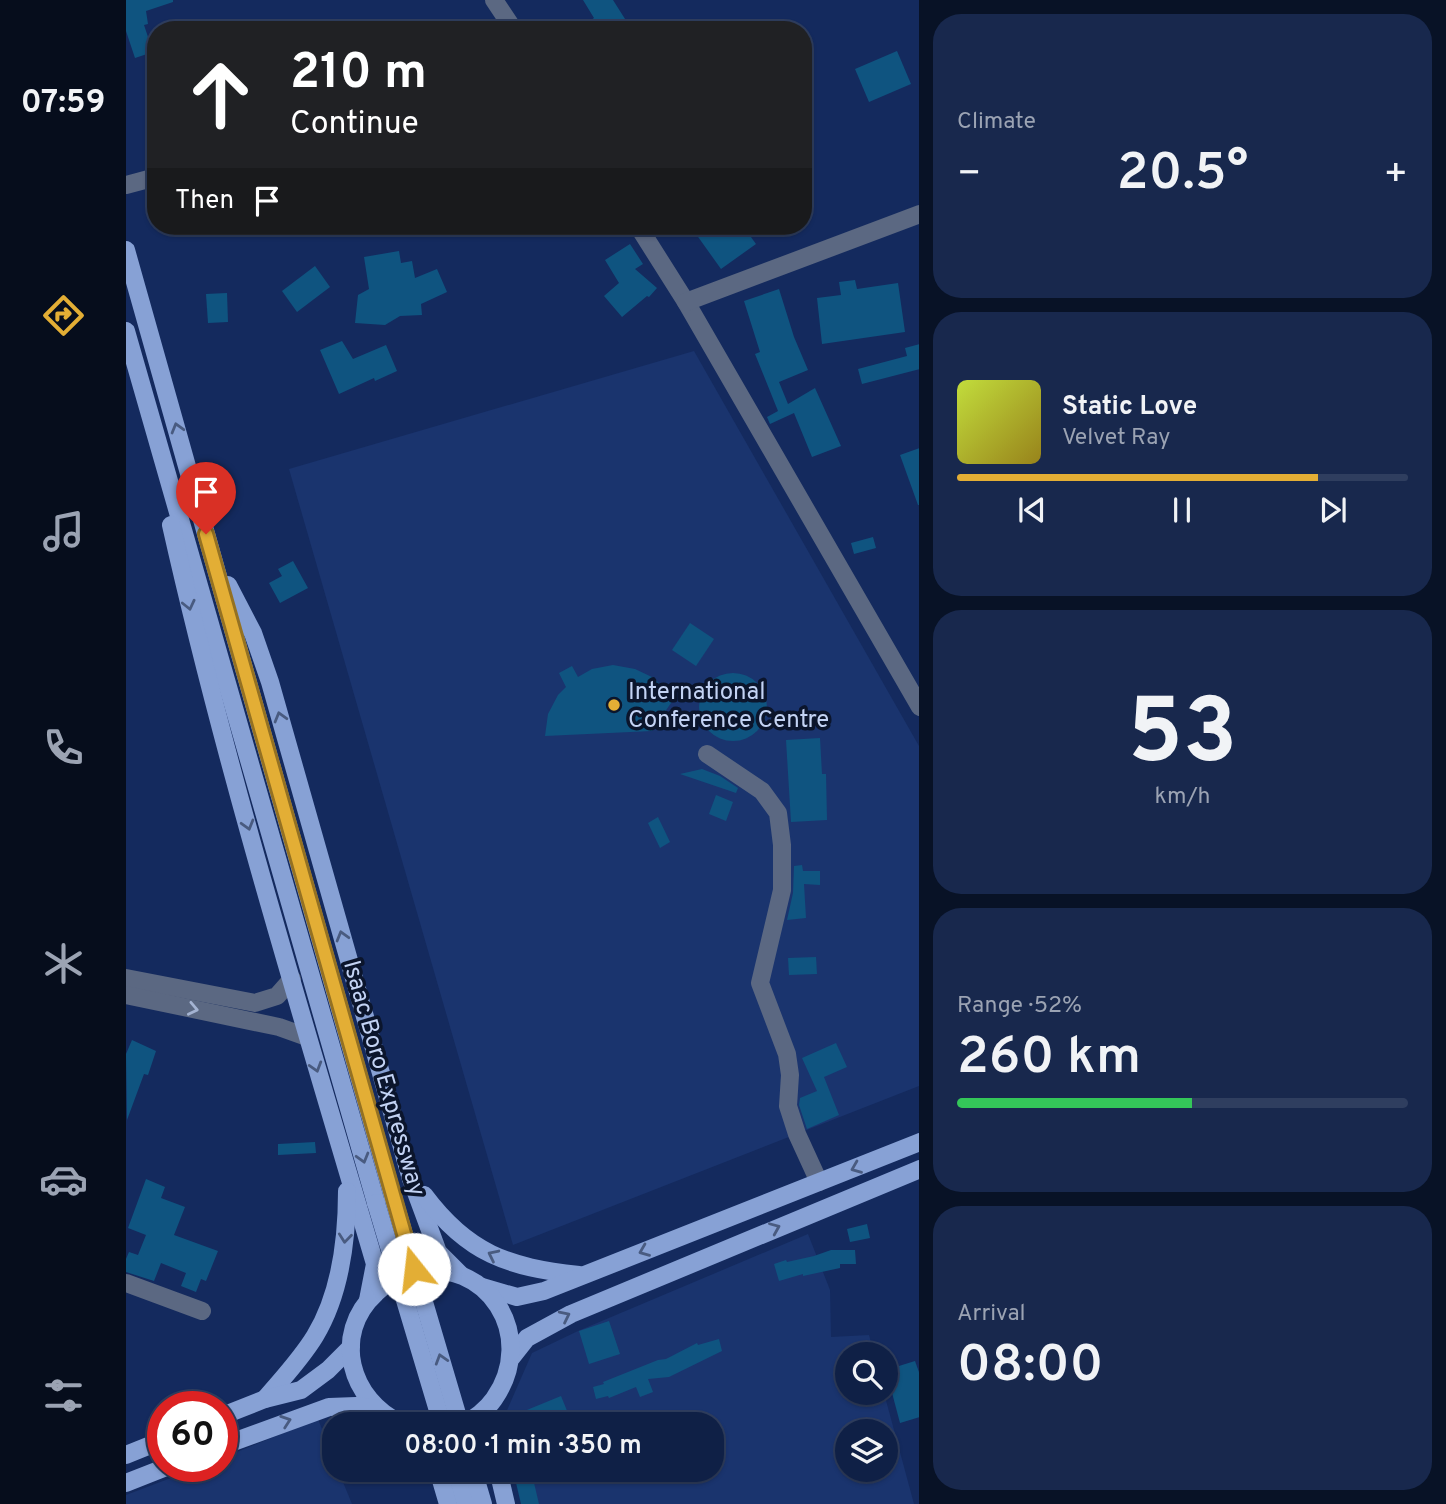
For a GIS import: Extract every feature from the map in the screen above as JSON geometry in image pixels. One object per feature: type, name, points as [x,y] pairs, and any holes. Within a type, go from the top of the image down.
[{"type":"main road","points":[[126,250],[214,560],[247,620],[270,682],[411,1179],[438,1252],[460,1274],[482,1287],[517,1297],[544,1291],[919,1142]]},
{"type":"main road","name":"Isaac Boro Expressway","points":[[126,331],[271,833],[384,1200],[457,1412]]},
{"type":"main road","points":[[165,466],[165,499],[206,678],[307,1037],[375,1264],[368,1300],[356,1322],[351,1347],[354,1373],[366,1398],[381,1412]]},
{"type":"main road","name":"Isaac Boro Expressway","points":[[214,560],[289,824],[439,1412]]},
{"type":"main road","points":[[512,1357],[527,1338],[570,1314],[919,1169]]},
{"type":"main road","points":[[265,1399],[316,1334],[331,1298],[342,1263],[348,1170]]},
{"type":"main road","points":[[411,1179],[438,1214],[458,1234],[480,1248],[508,1262],[535,1270],[582,1275]]},
{"type":"main road","points":[[368,1300],[387,1282],[410,1272],[435,1269],[460,1274]]},
{"type":"main road","points":[[482,1287],[499,1306],[509,1329],[512,1357],[505,1384],[491,1412]]},
{"type":"main road","points":[[238,1410],[265,1399],[301,1390],[328,1370],[351,1347]]},
{"type":"main road","points":[[238,1440],[329,1407],[356,1406],[378,1409]]},
{"type":"main road","points":[[126,1455],[147,1446]]},
{"type":"main road","points":[[126,1483],[147,1475]]},
{"type":"main road","points":[[450,1482],[468,1501]]},
{"type":"main road","points":[[461,1482],[468,1501]]},
{"type":"main road","points":[[468,1501],[471,1482]]},
{"type":"main road","points":[[501,1482],[506,1504]]},
{"type":"street","points":[[494,0],[508,21]]},
{"type":"street","points":[[126,185],[147,179]]},
{"type":"street","points":[[686,302],[919,214]]},
{"type":"street","points":[[644,235],[686,302],[919,707]]},
{"type":"street","points":[[707,754],[762,791],[778,813],[782,845],[782,890],[760,983],[787,1054],[790,1075],[788,1106],[797,1134],[819,1182]]},
{"type":"street","points":[[126,978],[255,1003],[277,996],[292,979]]},
{"type":"street","points":[[126,995],[279,1027],[307,1037]]},
{"type":"street","points":[[126,1283],[202,1311]]},
{"type":"shaded area","points":[[694,351],[919,746],[919,1086],[513,1245],[289,469]]},
{"type":"shaded area","points":[[808,1234],[830,1290],[831,1337],[869,1335],[871,1342],[835,1342],[835,1405],[887,1405],[891,1419],[835,1419],[835,1482],[898,1482],[898,1445],[914,1504],[522,1504],[516,1482],[724,1482],[724,1412],[506,1412],[532,1353]]},
{"type":"shaded area","points":[[318,1419],[322,1429],[322,1482],[343,1482],[352,1504],[126,1504],[126,1495],[160,1482],[238,1482],[238,1452]]},
{"type":"building","points":[[126,0],[173,0],[146,11],[148,21],[144,25],[147,54],[135,58],[126,31]]},
{"type":"building","points":[[583,0],[613,0],[626,21],[590,21],[594,18]]},
{"type":"building","points":[[897,51],[911,84],[869,102],[855,69]]},
{"type":"building","points":[[697,235],[750,235],[756,244],[721,269]]},
{"type":"building","points":[[630,244],[643,264],[635,269],[657,288],[622,317],[604,296],[619,283],[605,260]]},
{"type":"building","points":[[399,251],[401,263],[412,261],[415,278],[437,269],[447,292],[421,304],[422,315],[400,316],[385,325],[355,323],[358,295],[369,289],[364,257]]},
{"type":"building","points":[[315,266],[330,287],[297,312],[282,291]]},
{"type":"building","points":[[855,280],[857,289],[898,283],[905,332],[822,344],[817,298],[841,295],[839,282]]},
{"type":"building","points":[[779,289],[808,370],[779,382],[788,404],[815,388],[841,446],[812,457],[794,413],[770,424],[767,417],[778,411],[755,354],[760,352],[744,301]]},
{"type":"building","points":[[227,293],[228,322],[208,323],[206,294]]},
{"type":"building","points":[[342,341],[353,359],[386,345],[397,371],[339,394],[320,350]]},
{"type":"building","points":[[919,344],[919,369],[862,384],[858,369],[907,356],[905,348]]},
{"type":"building","points":[[919,448],[919,505],[918,505],[900,455]]},
{"type":"building","points":[[873,537],[876,548],[854,554],[851,543]]},
{"type":"building","points":[[293,561],[308,588],[280,603],[269,583],[282,576],[278,569]]},
{"type":"building","points":[[690,623],[714,639],[696,666],[672,650]]},
{"type":"building","name":"International Conference Centre","points":[[613,665],[635,669],[654,678],[673,700],[652,731],[545,736],[548,714],[558,695],[566,687],[559,673],[572,666],[578,677],[592,669]]},
{"type":"building","points":[[733,673],[746,676],[757,683],[764,694],[767,707],[764,720],[757,731],[746,738],[733,741],[720,738],[709,731],[702,720],[699,707],[702,694],[709,683],[720,676]]},
{"type":"building","points":[[820,738],[822,774],[826,774],[827,820],[791,822],[786,740]]},
{"type":"building","points":[[702,769],[720,776],[738,788],[736,793],[680,774]]},
{"type":"building","points":[[716,795],[733,802],[726,821],[709,814]]},
{"type":"building","points":[[658,817],[670,842],[660,848],[648,823]]},
{"type":"building","points":[[802,865],[803,871],[820,871],[820,885],[804,884],[806,918],[787,920],[793,893],[794,866]]},
{"type":"building","points":[[816,957],[817,974],[789,975],[788,958]]},
{"type":"building","points":[[132,1040],[156,1051],[148,1075],[144,1074],[127,1120],[126,1054]]},
{"type":"building","points":[[836,1043],[847,1067],[824,1077],[839,1115],[807,1129],[799,1105],[800,1098],[817,1091],[802,1058]]},
{"type":"building","points":[[315,1142],[316,1153],[278,1155],[278,1144]]},
{"type":"building","points":[[146,1179],[165,1187],[161,1198],[185,1207],[174,1235],[218,1251],[206,1281],[201,1279],[196,1292],[181,1286],[186,1273],[161,1263],[154,1281],[126,1272],[129,1252],[138,1255],[146,1235],[128,1228]]},
{"type":"building","points":[[867,1224],[870,1238],[850,1242],[847,1229]]},
{"type":"building","points":[[831,1250],[855,1250],[856,1264],[840,1264],[840,1268],[779,1281],[774,1264]]},
{"type":"building","points":[[609,1321],[620,1354],[589,1364],[579,1331]]},
{"type":"building","points":[[719,1339],[722,1351],[669,1377],[648,1379],[653,1392],[640,1397],[636,1387],[609,1398],[596,1399],[593,1387],[604,1384],[603,1382],[666,1359],[697,1343],[698,1345]]},
{"type":"building","points":[[915,1361],[919,1372],[919,1417],[900,1423],[895,1405],[898,1405],[898,1366]]},
{"type":"building","points":[[561,1396],[568,1412],[522,1412]]},
{"type":"building","points":[[516,1482],[534,1482],[539,1504],[521,1504]]},
{"type":"place","name":"International Conference Centre","points":[[614,705]]},
{"type":"route","points":[[206,534],[414,1269]]}]
